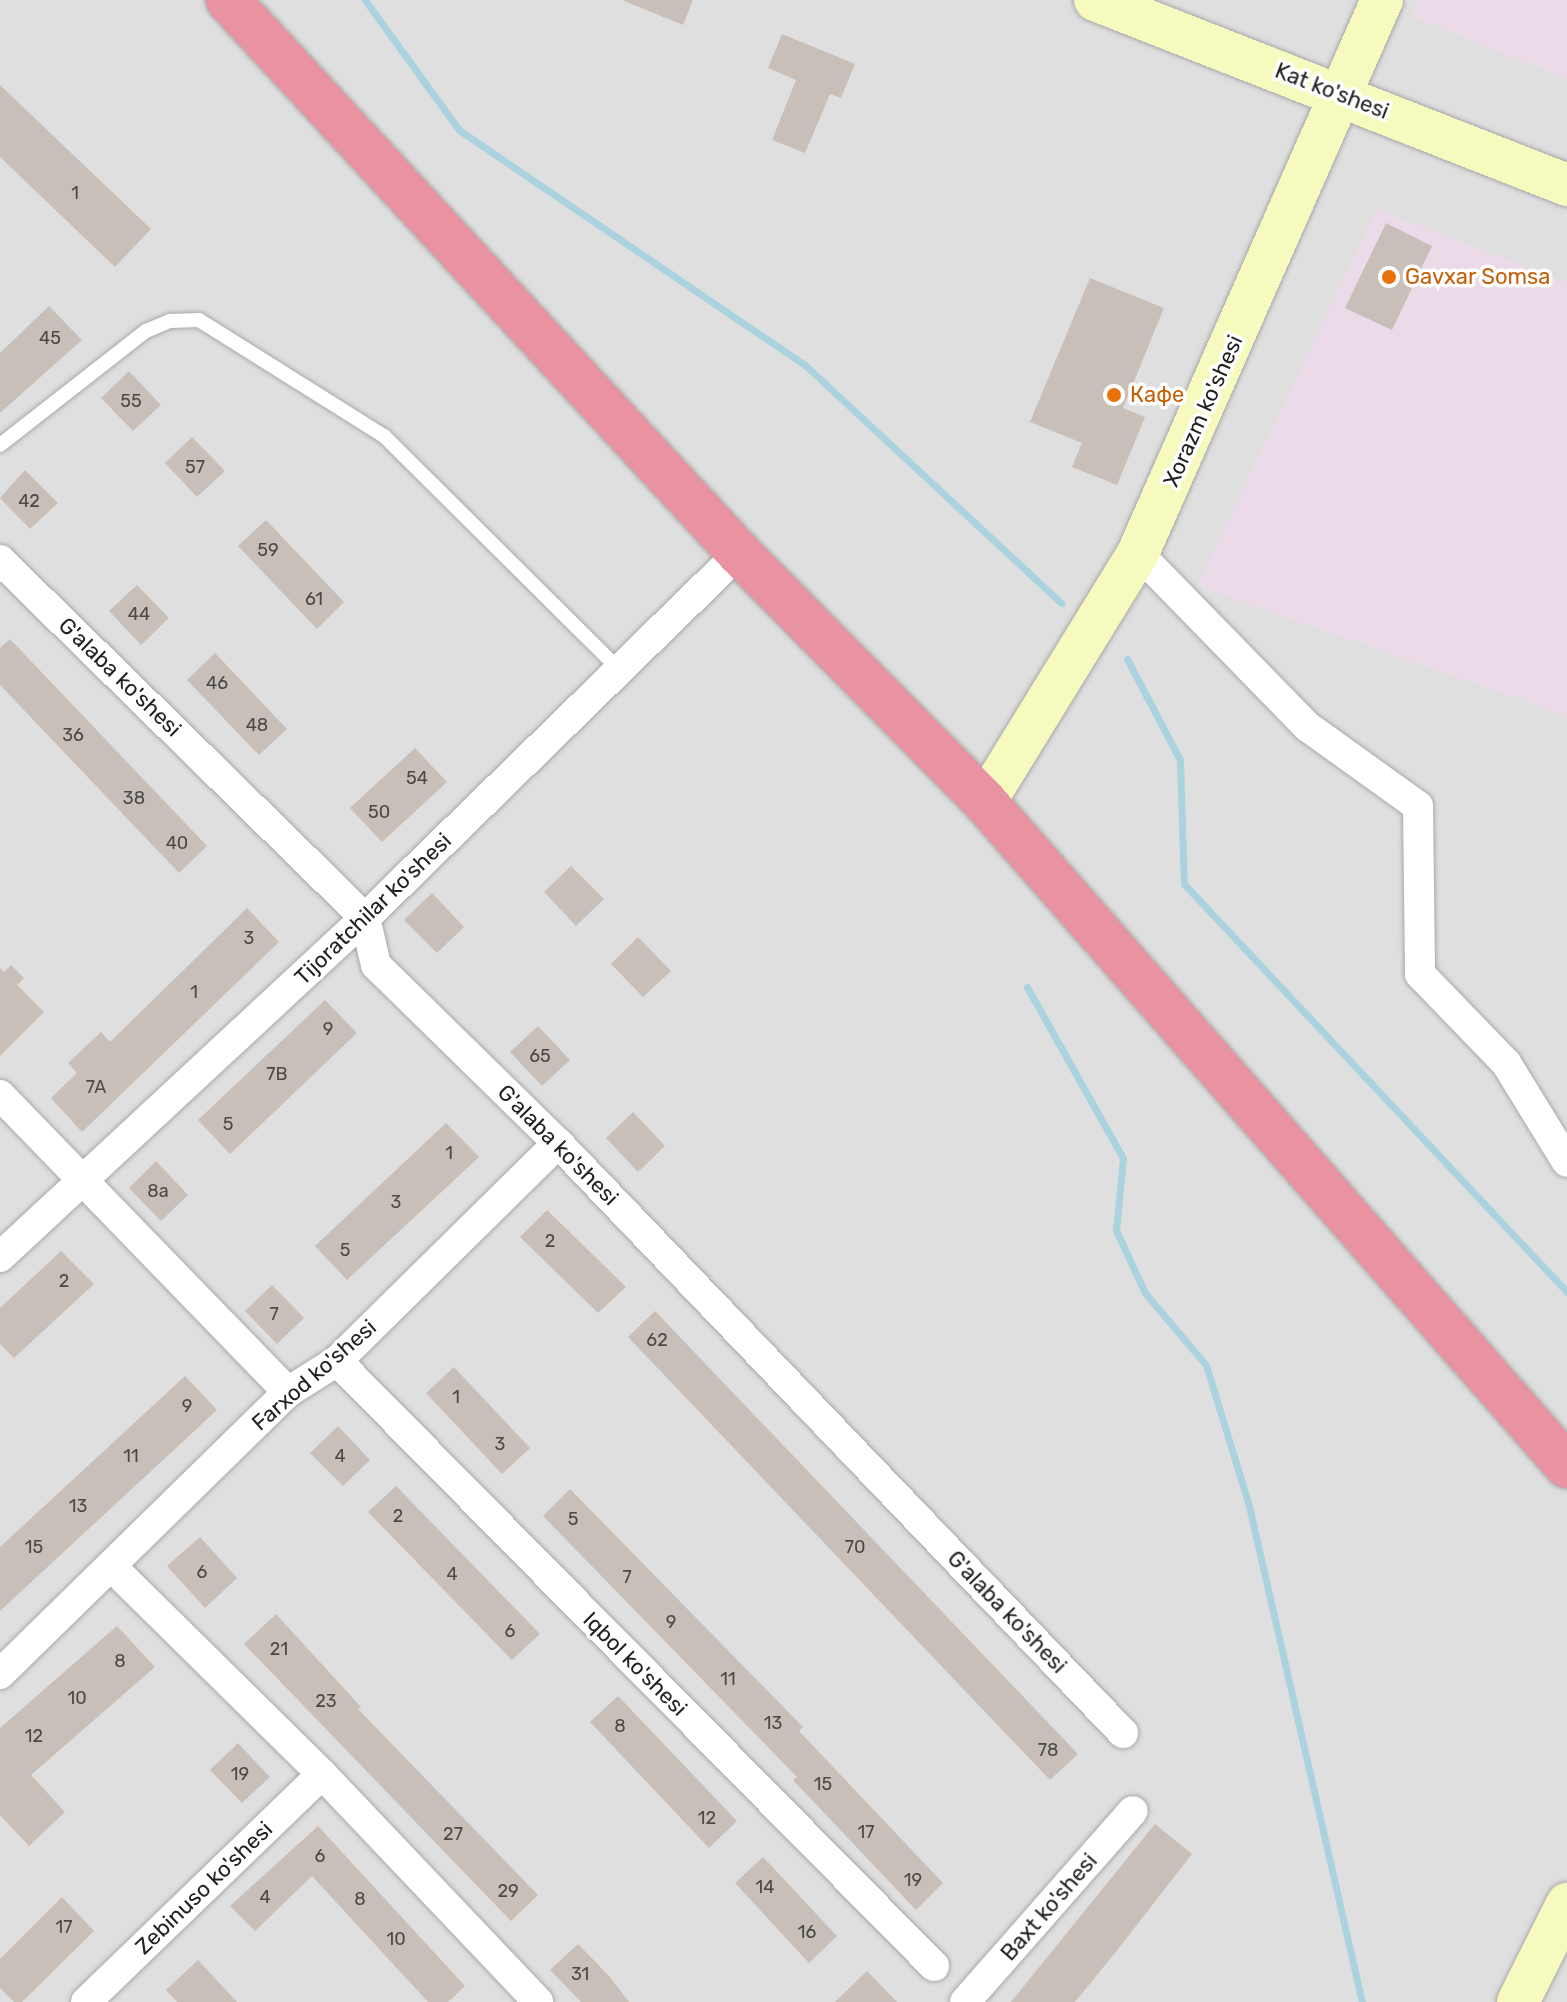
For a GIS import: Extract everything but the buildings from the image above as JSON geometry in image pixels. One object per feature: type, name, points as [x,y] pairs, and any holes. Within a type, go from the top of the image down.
[{"type":"highway","points":[[228,0],[739,553],[985,802],[1567,1466]]},
{"type":"street","name":"Kat ko'shesi","points":[[1095,0],[1344,95],[1567,185]]},
{"type":"street","name":"Xorazm ko'shesi","points":[[985,802],[1138,553],[1344,95],[1382,0]]},
{"type":"street","name":"Tijoratchilar ko'shesi","points":[[0,1257],[365,918],[739,553]]},
{"type":"street","points":[[1138,553],[1308,727],[1418,806],[1420,974],[1506,1063],[1567,1162]]},
{"type":"street","name":"G'alaba ko'shesi","points":[[0,560],[365,918],[376,965],[558,1143],[1123,1733]]},
{"type":"street","points":[[0,1095],[288,1392]]},
{"type":"street","name":"Farxod ko'shesi","points":[[0,1674],[113,1568],[288,1392],[337,1361],[558,1143]]},
{"type":"street","name":"Iqbol ko'shesi","points":[[337,1361],[934,1966]]},
{"type":"street","points":[[113,1568],[322,1774],[538,2002]]},
{"type":"street","name":"Zebinuso ko'shesi","points":[[86,2002],[322,1774]]},
{"type":"street","name":"Baxt ko'shesi","points":[[965,2002],[1133,1811]]},
{"type":"street","points":[[1518,2002],[1567,1904]]},
{"type":"lane","points":[[0,445],[146,331],[170,321],[199,320],[384,436],[620,670]]},
{"type":"shaded area","points":[[0,0],[1567,0],[1567,2002],[0,2002]]},
{"type":"shaded area","points":[[1419,0],[1567,0],[1567,79],[1411,16]]},
{"type":"shaded area","points":[[1377,209],[1567,283],[1567,716],[1197,586]]},
{"type":"waterway","points":[[365,0],[459,130],[805,365],[1061,603]]},
{"type":"waterway","points":[[1127,659],[1180,760],[1184,884],[1567,1292]]},
{"type":"waterway","points":[[1027,987],[1123,1158],[1116,1230],[1145,1293],[1206,1365],[1249,1506],[1362,2002]]},
{"type":"place","name":"Gavxar Somsa","points":[[1389,277]]},
{"type":"place","name":"Кафе","points":[[1114,395]]}]
